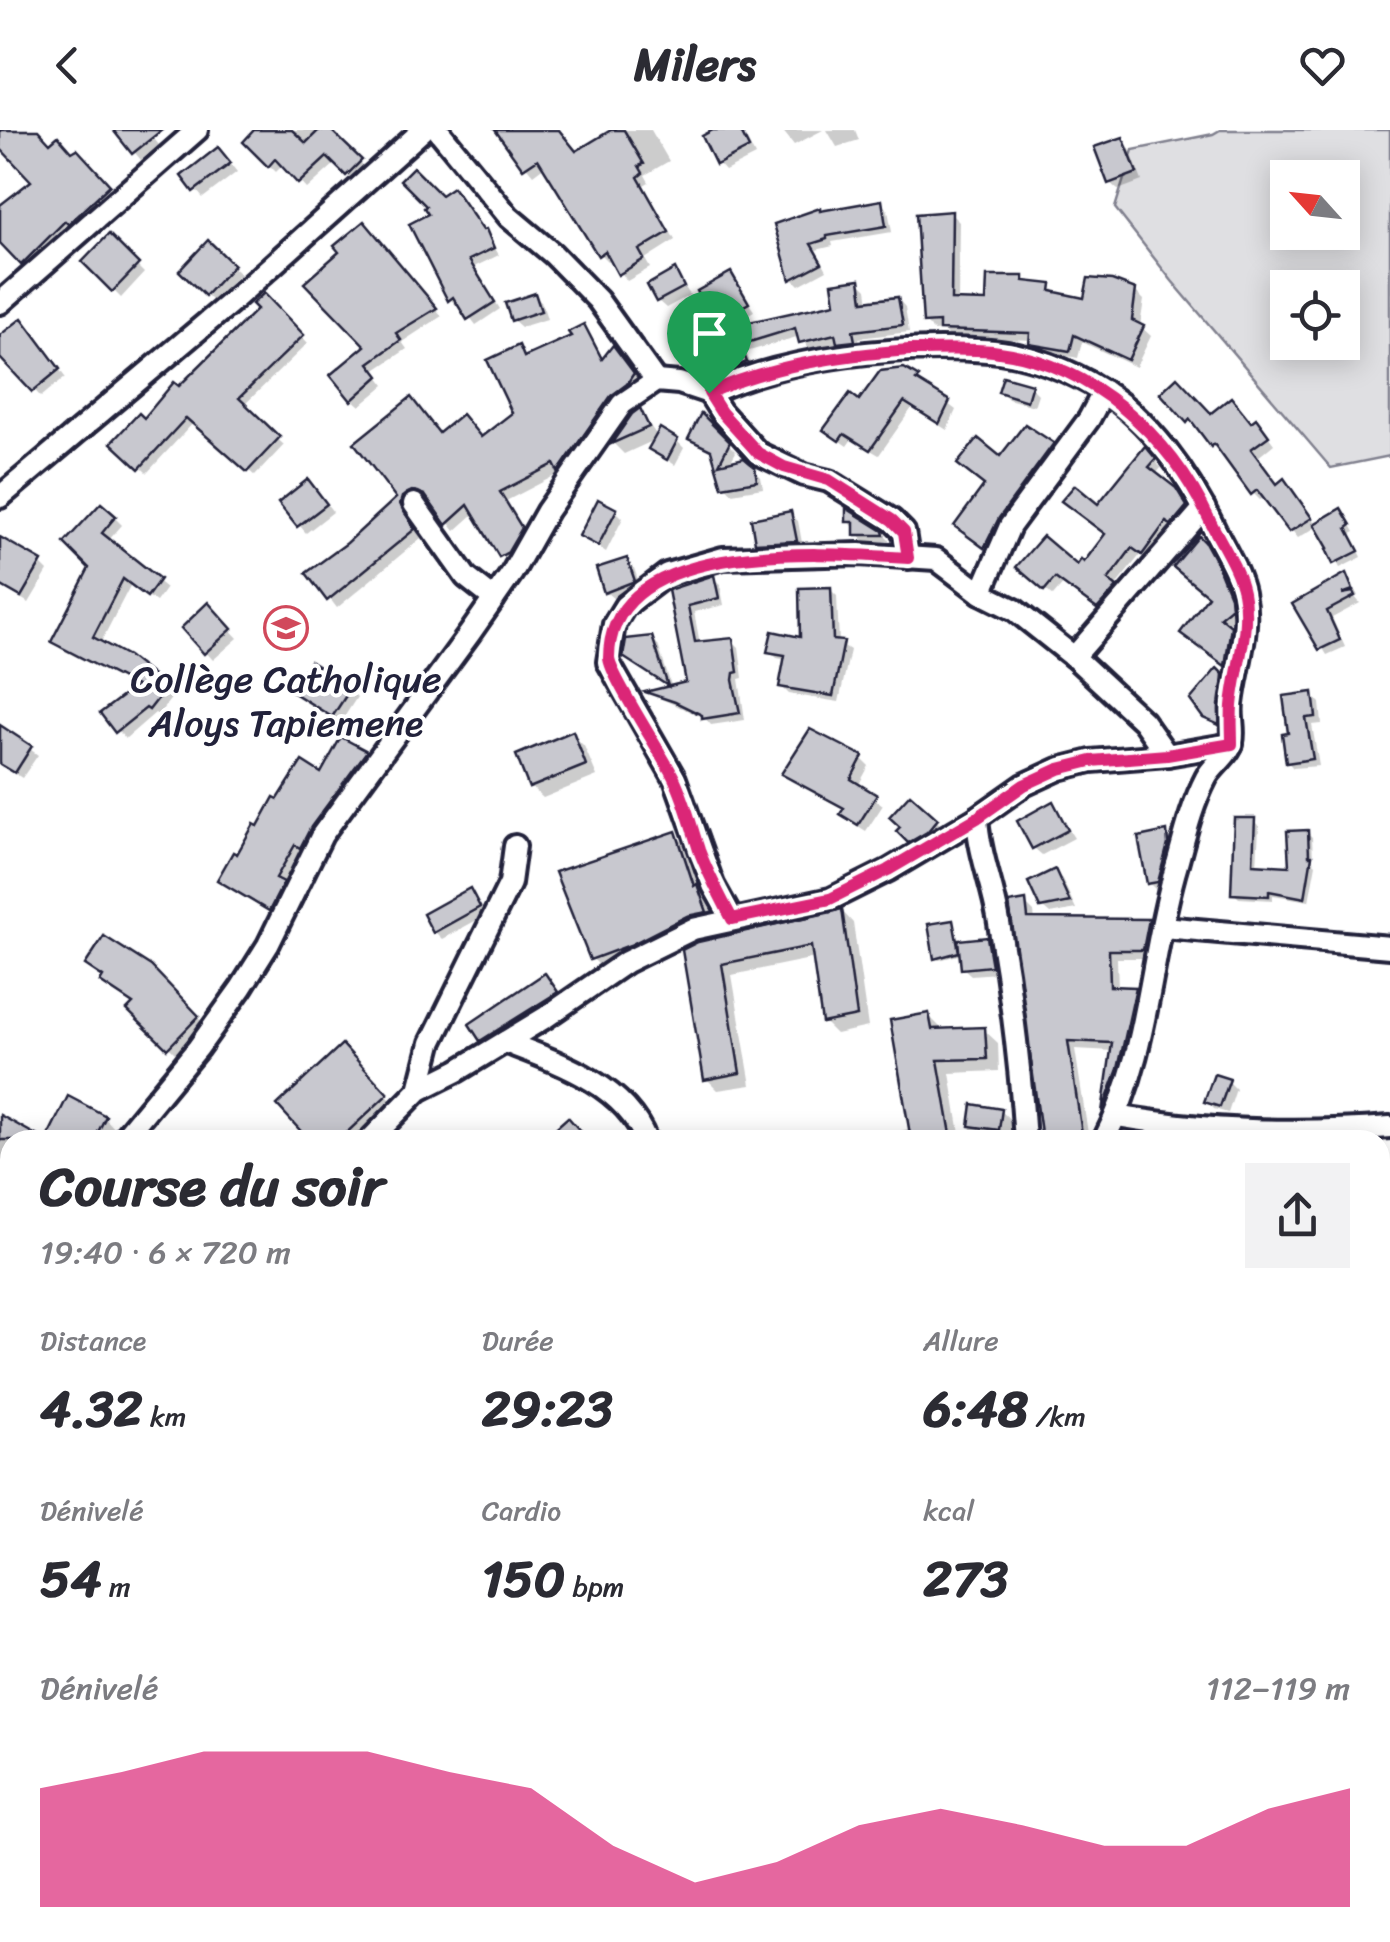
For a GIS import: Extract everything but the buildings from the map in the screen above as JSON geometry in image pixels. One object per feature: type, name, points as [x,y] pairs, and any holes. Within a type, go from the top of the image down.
[{"type":"street","points":[[0,304],[197,130]]},
{"type":"street","points":[[0,497],[229,304],[423,130]]},
{"type":"street","points":[[438,130],[509,218],[563,263],[598,300],[656,381]]},
{"type":"street","points":[[709,393],[732,382],[827,359],[909,350],[1009,354],[1056,367],[1104,391],[1124,406],[1188,480],[1204,508],[1244,594],[1240,670],[1232,704],[1232,744],[1207,774],[1194,806],[1162,927],[1139,1053],[1109,1130]]},
{"type":"street","points":[[130,1130],[242,988],[268,945],[322,834],[494,599],[547,511],[622,404],[656,381],[679,383],[709,393],[758,453],[784,467],[829,480],[892,520],[904,532],[908,558]]},
{"type":"street","points":[[981,593],[1010,526],[1089,419],[1104,391]]},
{"type":"street","points":[[414,504],[466,577],[494,599]]},
{"type":"street","points":[[1074,657],[1204,508]]},
{"type":"street","points":[[732,919],[707,869],[675,779],[608,662],[614,624],[625,606],[667,574],[724,558],[859,554],[936,559],[981,593],[1015,610],[1074,657],[1143,721],[1167,755]]},
{"type":"street","points":[[380,1130],[419,1090],[505,1042],[626,962],[693,929],[830,899],[888,870],[977,818],[1024,785],[1059,769],[1091,761],[1167,755],[1232,744]]},
{"type":"street","points":[[977,818],[978,842],[997,908],[1011,988],[1025,1130]]},
{"type":"street","points":[[419,1090],[431,1043],[510,883],[515,846]]},
{"type":"street","points":[[1162,927],[1390,947]]},
{"type":"street","points":[[505,1042],[562,1064],[614,1097],[637,1119],[642,1130]]},
{"type":"street","points":[[1117,1116],[1217,1130]]},
{"type":"street","points":[[1354,1130],[1390,1126]]},
{"type":"shaded area","points":[[1220,130],[1390,130],[1390,456],[1331,468],[1172,281],[1115,208],[1133,150]]},
{"type":"place","name":"Collège Catholique Aloys Tapiemene","points":[[286,628]]},
{"type":"route","points":[[909,350],[992,351],[1027,358],[1056,367],[1104,391],[1124,406],[1188,480],[1240,582],[1244,618],[1240,670],[1232,704],[1232,744],[1167,755],[1091,761],[1059,769],[1024,785],[977,818],[888,870],[830,899],[732,919],[700,853],[675,779],[608,662],[614,624],[625,606],[667,574],[724,558],[859,554],[908,558],[908,549],[904,532],[854,493],[758,453],[709,393],[732,382],[827,359],[909,350]]}]
